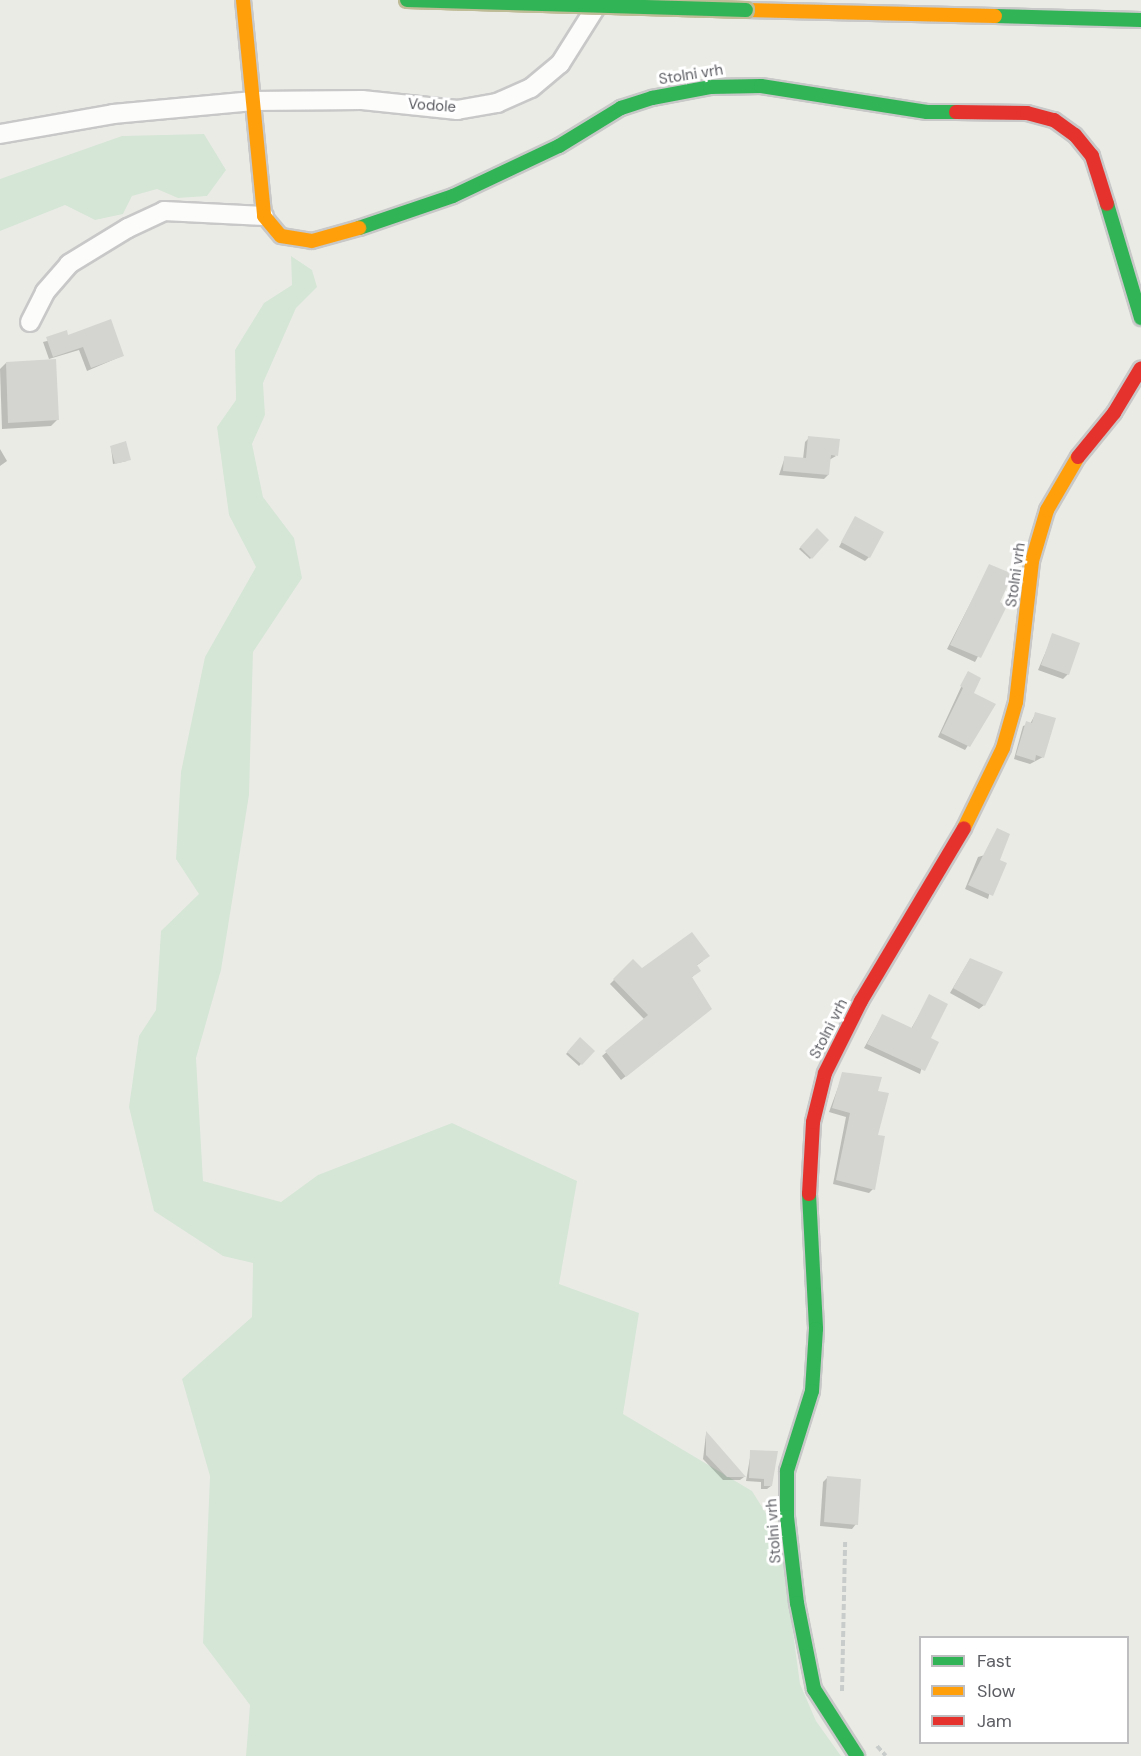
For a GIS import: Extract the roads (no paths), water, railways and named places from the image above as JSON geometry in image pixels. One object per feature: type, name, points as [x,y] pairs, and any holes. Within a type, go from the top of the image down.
[{"type":"main road","points":[[243,0],[248,74],[253,100],[264,216]]},
{"type":"main road","points":[[407,0],[1141,20]]},
{"type":"main road","name":"Stolni vrh","points":[[264,216],[281,236],[293,240],[323,239],[373,226],[453,196],[559,146],[621,108],[710,87],[761,86],[927,112],[1028,113],[1054,120],[1075,135],[1092,156],[1141,318]]},
{"type":"main road","name":"Stolni vrh","points":[[857,1756],[814,1689],[799,1615],[787,1517],[787,1471],[812,1391],[815,1350],[808,1181],[813,1122],[825,1073],[889,949],[921,905],[981,799],[1003,748],[1016,702],[1032,561],[1047,510],[1067,471],[1120,405],[1141,368]]},
{"type":"street","name":"Vodole","points":[[0,134],[113,114],[253,100],[362,100],[457,110],[497,103],[531,88],[560,64],[599,0]]},
{"type":"street","points":[[30,322],[45,292],[69,264],[128,228],[164,211],[264,216]]}]
